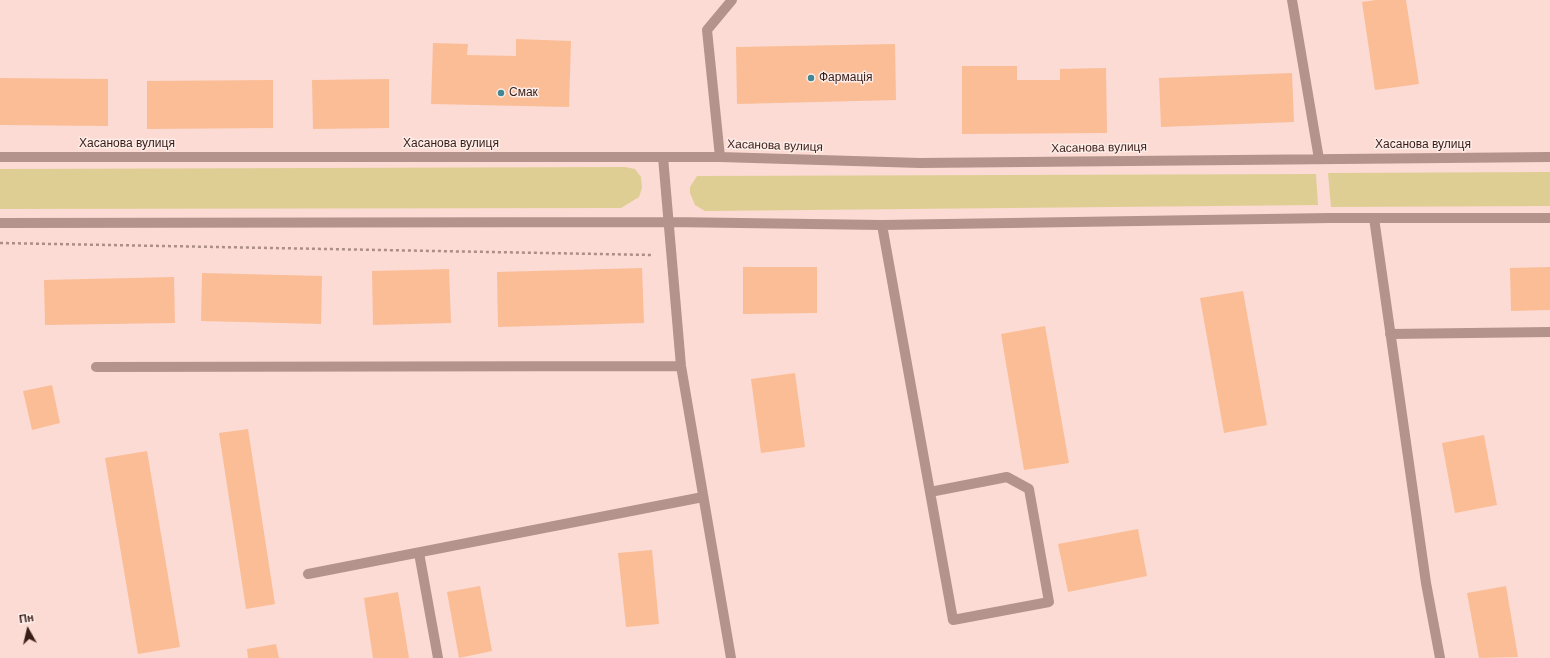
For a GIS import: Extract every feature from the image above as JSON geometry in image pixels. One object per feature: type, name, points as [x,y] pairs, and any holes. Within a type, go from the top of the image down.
[{"type":"street","points":[[720,157],[707,30],[732,0]]},
{"type":"street","points":[[1292,0],[1319,159]]},
{"type":"street","name":"Хасанова вулиця","points":[[0,157],[720,157],[920,163],[1550,157]]},
{"type":"street","points":[[663,157],[670,222],[671,255],[681,366],[731,658]]},
{"type":"street","points":[[0,223],[670,222],[882,225],[1374,218],[1550,218]]},
{"type":"street","points":[[1374,218],[1426,583],[1440,658]]},
{"type":"street","points":[[882,225],[953,620],[1049,602],[1029,489],[1007,477],[930,492]]},
{"type":"street","points":[[1390,334],[1550,332]]},
{"type":"street","points":[[96,367],[681,366]]},
{"type":"street","points":[[308,574],[703,497]]},
{"type":"street","points":[[419,553],[438,658]]},
{"type":"path","points":[[0,243],[671,255]]},
{"type":"shaded area","points":[[625,167],[635,169],[641,177],[642,188],[639,197],[621,208],[0,209],[0,169]]},
{"type":"shaded area","points":[[1550,172],[1550,206],[1331,207],[1328,173]]},
{"type":"shaded area","points":[[1316,174],[1318,205],[705,211],[695,205],[690,193],[690,187],[697,176]]},
{"type":"building","points":[[1376,0],[1406,0],[1419,84],[1375,90],[1362,2]]},
{"type":"building","points":[[516,39],[571,41],[569,107],[431,104],[433,43],[468,44],[467,55],[516,56]]},
{"type":"building","points":[[895,44],[896,100],[737,104],[736,47]]},
{"type":"building","points":[[962,66],[1017,66],[1017,80],[1060,80],[1060,69],[1106,68],[1107,133],[962,134]]},
{"type":"building","points":[[1292,73],[1294,122],[1161,127],[1159,78]]},
{"type":"building","points":[[0,78],[108,79],[108,126],[0,125]]},
{"type":"building","points":[[389,79],[389,128],[313,129],[312,80]]},
{"type":"building","points":[[273,80],[273,128],[147,129],[147,81]]},
{"type":"building","points":[[743,267],[817,267],[817,313],[743,314]]},
{"type":"building","points":[[1550,267],[1550,310],[1511,311],[1510,268]]},
{"type":"building","points":[[642,268],[644,323],[498,327],[497,272]]},
{"type":"building","points":[[449,269],[451,323],[373,325],[372,271]]},
{"type":"building","points":[[202,273],[322,276],[321,324],[201,321]]},
{"type":"building","points":[[174,277],[175,323],[45,325],[44,280]]},
{"type":"building","points":[[1243,291],[1267,425],[1224,433],[1200,298]]},
{"type":"building","points":[[1045,326],[1069,463],[1024,470],[1001,334]]},
{"type":"building","points":[[795,373],[805,447],[761,453],[751,379]]},
{"type":"building","points":[[52,385],[60,423],[32,430],[23,391]]},
{"type":"building","points":[[248,429],[275,604],[246,609],[219,433]]},
{"type":"building","points":[[1484,435],[1497,505],[1455,513],[1442,443]]},
{"type":"building","points":[[147,451],[180,647],[138,654],[105,458]]},
{"type":"building","points":[[1138,529],[1147,576],[1068,592],[1058,544]]},
{"type":"building","points":[[652,550],[659,624],[626,627],[618,553]]},
{"type":"building","points":[[480,586],[492,651],[459,658],[447,592]]},
{"type":"building","points":[[1506,586],[1518,657],[1479,658],[1467,593]]},
{"type":"building","points":[[398,592],[409,658],[373,658],[364,598]]},
{"type":"building","points":[[276,644],[279,658],[248,658],[247,649]]},
{"type":"place","name":"Фармація","points":[[811,78]]},
{"type":"place","name":"Смак","points":[[501,93]]}]
